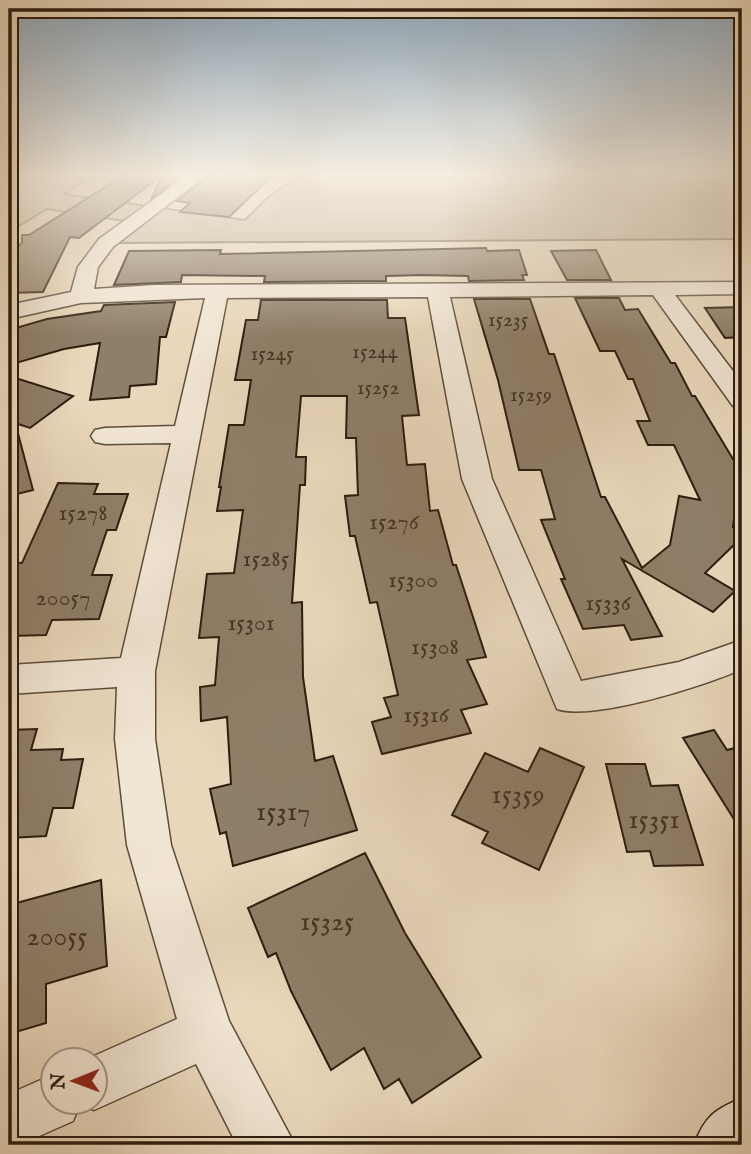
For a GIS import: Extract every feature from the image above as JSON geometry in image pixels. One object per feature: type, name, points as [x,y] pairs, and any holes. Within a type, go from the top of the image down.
[{"type":"street","points":[[81,296],[88,267],[106,243],[127,228]]},
{"type":"street","points":[[659,288],[742,400]]},
{"type":"street","points":[[9,312],[81,296],[217,292],[742,288]]},
{"type":"street","points":[[438,290],[477,479],[570,698],[670,681],[718,666],[742,654]]},
{"type":"street","points":[[217,292],[184,434],[136,671],[135,739],[149,845],[207,1032],[267,1145]]},
{"type":"street","points":[[105,436],[184,434]]},
{"type":"street","points":[[9,679],[136,671]]},
{"type":"street","points":[[108,1077],[207,1032]]},
{"type":"street","points":[[9,1122],[38,1108]]},
{"type":"street","points":[[726,1145],[742,1130]]},
{"type":"shaded area","points":[[138,228],[742,228],[742,239],[119,243]]},
{"type":"building","points":[[40,228],[92,228],[79,238],[70,237],[43,292],[9,293],[9,259],[22,242],[22,235],[29,235]]},
{"type":"building","points":[[486,248],[487,251],[519,250],[527,275],[522,275],[524,280],[469,281],[468,276],[423,275],[386,276],[386,281],[264,282],[265,276],[182,275],[181,282],[114,285],[129,251],[221,250],[220,254]]},
{"type":"building","points":[[596,250],[611,280],[567,280],[551,251]]},
{"type":"building","points":[[575,298],[619,298],[625,310],[638,309],[671,363],[675,363],[692,396],[695,396],[742,474],[733,527],[742,529],[742,537],[705,573],[735,591],[713,612],[622,559],[662,636],[631,640],[624,625],[583,629],[561,579],[565,579],[541,520],[555,519],[541,470],[519,470],[498,380],[474,299],[530,299],[549,354],[554,354],[601,497],[605,497],[642,568],[670,545],[679,496],[700,500],[674,445],[648,445],[637,421],[650,421],[633,379],[628,379],[615,351],[600,351]]},
{"type":"building","points":[[261,300],[387,300],[388,318],[405,318],[419,415],[402,416],[407,465],[425,464],[430,511],[438,510],[453,565],[456,565],[486,657],[467,660],[487,704],[461,710],[471,733],[382,754],[372,722],[391,717],[384,698],[398,695],[377,602],[370,603],[355,536],[350,536],[345,496],[358,495],[356,438],[346,438],[347,396],[301,396],[296,457],[306,457],[305,485],[300,485],[292,603],[302,602],[303,677],[315,761],[333,756],[357,830],[233,866],[226,832],[220,834],[210,789],[231,784],[227,717],[201,721],[200,687],[215,685],[219,637],[199,638],[207,574],[234,573],[243,510],[217,511],[219,487],[229,425],[244,425],[251,380],[235,380],[246,320],[258,320]]},
{"type":"building","points":[[175,302],[166,337],[160,337],[156,384],[130,386],[129,397],[90,400],[100,343],[64,349],[9,365],[9,330],[47,319],[101,311],[104,305]]},
{"type":"building","points":[[742,307],[742,337],[725,338],[705,308]]},
{"type":"building","points":[[9,376],[73,396],[30,428],[9,421]]},
{"type":"building","points":[[9,426],[16,426],[33,490],[9,496]]},
{"type":"building","points":[[58,483],[98,484],[94,494],[128,494],[116,530],[107,530],[92,575],[112,575],[99,619],[52,620],[46,635],[9,636],[9,562],[22,563]]},
{"type":"building","points":[[37,729],[31,750],[63,749],[61,760],[83,759],[73,808],[53,808],[46,836],[9,838],[9,730]]},
{"type":"building","points":[[714,730],[727,750],[742,746],[742,832],[683,738]]},
{"type":"building","points":[[540,748],[584,767],[539,870],[482,843],[488,832],[452,815],[485,753],[528,772]]},
{"type":"building","points":[[606,764],[645,764],[651,786],[678,785],[703,865],[654,866],[650,851],[627,852]]},
{"type":"building","points":[[365,853],[405,933],[481,1057],[412,1103],[399,1079],[384,1089],[364,1048],[331,1070],[291,991],[276,953],[268,957],[248,908]]},
{"type":"building","points":[[101,880],[107,966],[46,984],[46,1023],[9,1034],[9,905]]}]
